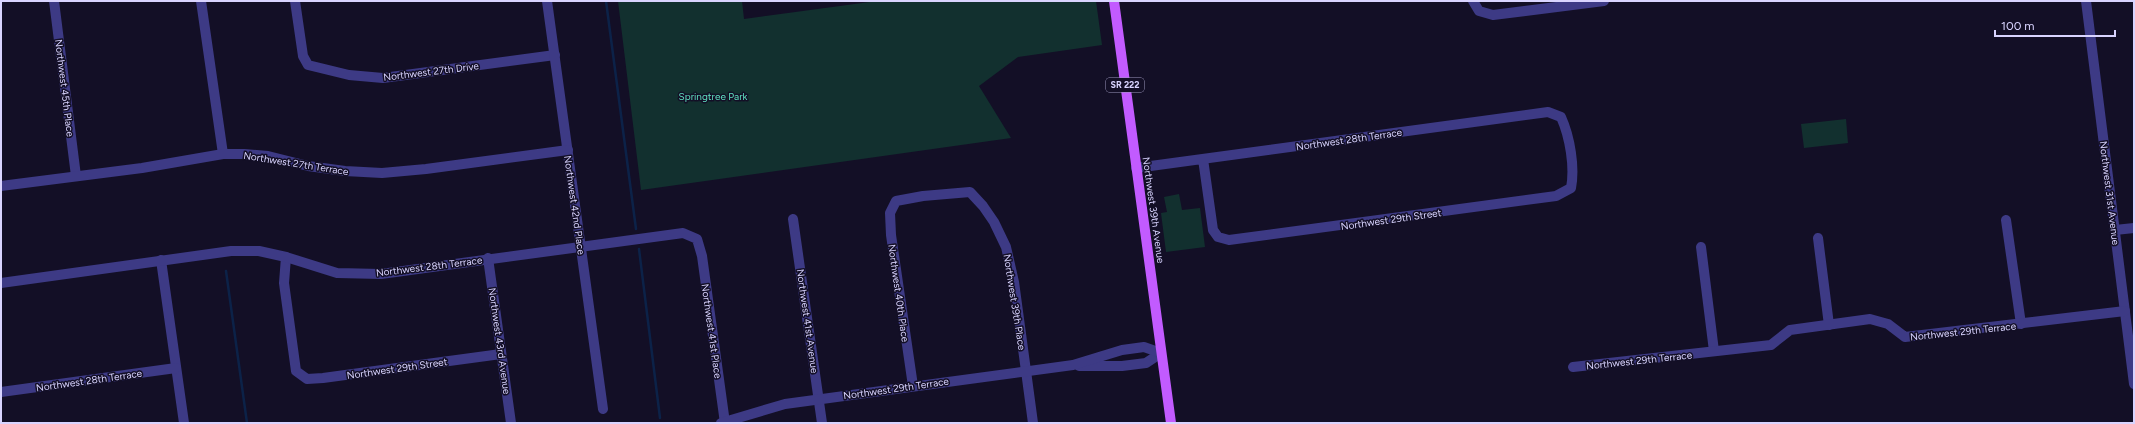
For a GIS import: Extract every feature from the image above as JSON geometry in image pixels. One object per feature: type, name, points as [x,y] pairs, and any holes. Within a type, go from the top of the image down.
[{"type":"main road","name":"Northwest 39th Avenue","points":[[1114,1],[1171,423]]},
{"type":"street","name":"Northwest 45th Place","points":[[54,1],[76,176]]},
{"type":"street","points":[[201,1],[223,154]]},
{"type":"street","name":"Northwest 27th Drive","points":[[295,1],[303,56],[308,65],[349,76],[383,78],[555,55]]},
{"type":"street","name":"Northwest 42nd Place","points":[[547,1],[603,409]]},
{"type":"street","points":[[1473,1],[1479,11],[1493,16],[1604,1]]},
{"type":"street","name":"Northwest 31st Avenue","points":[[2086,1],[2134,384]]},
{"type":"street","name":"Northwest 28th Terrace","points":[[1136,168],[1548,112],[1561,117],[1567,130],[1573,178],[1571,188]]},
{"type":"street","name":"Northwest 27th Terrace","points":[[1,186],[223,154],[262,156],[345,171],[382,173],[426,169],[568,150]]},
{"type":"street","name":"Northwest 29th Street","points":[[1203,159],[1213,230],[1218,237],[1228,240],[1556,196],[1571,188]]},
{"type":"street","name":"Northwest 39th Place","points":[[896,201],[923,196],[970,192],[983,206],[994,222],[1006,247],[1014,282],[1033,423]]},
{"type":"street","name":"Northwest 40th Place","points":[[896,201],[890,213],[891,235],[913,386]]},
{"type":"street","name":"Northwest 41st Avenue","points":[[793,218],[822,423]]},
{"type":"street","points":[[2006,220],[2021,324]]},
{"type":"street","points":[[2115,230],[2134,228]]},
{"type":"street","name":"Northwest 28th Terrace","points":[[1,283],[231,251],[260,251],[286,257],[338,273],[381,274],[488,258],[683,233],[697,239]]},
{"type":"street","points":[[1818,238],[1829,325]]},
{"type":"street","name":"Northwest 41st Place","points":[[697,239],[702,256],[723,422]]},
{"type":"street","points":[[1700,247],[1714,352]]},
{"type":"street","name":"Northwest 29th Street","points":[[286,257],[284,283],[296,371],[307,379],[501,354]]},
{"type":"street","name":"Northwest 43rd Avenue","points":[[488,258],[511,423]]},
{"type":"street","points":[[161,260],[184,423]]},
{"type":"street","name":"Northwest 29th Terrace","points":[[1573,367],[1771,345],[1790,330],[1870,319],[1888,324],[1905,337],[2125,311]]},
{"type":"street","name":"Northwest 29th Terrace","points":[[723,422],[766,408],[819,399],[1073,365],[1122,350],[1144,347],[1161,353]]},
{"type":"street","name":"Northwest 29th Terrace","points":[[1073,365],[1087,367],[1140,364],[1146,363],[1161,353]]},
{"type":"street","name":"Northwest 28th Terrace","points":[[1,392],[176,368]]},
{"type":"green space","name":"Springtree Park","points":[[618,1],[742,1],[744,19],[877,1],[1096,1],[1102,45],[1018,57],[979,86],[1011,138],[641,190]]},
{"type":"green space","points":[[1846,119],[1848,143],[1804,148],[1801,124]]},
{"type":"green space","points":[[1179,194],[1182,210],[1200,208],[1205,247],[1166,252],[1161,213],[1167,212],[1164,197]]},
{"type":"waterway","points":[[606,1],[636,229]]},
{"type":"waterway","points":[[639,249],[660,418]]},
{"type":"waterway","points":[[226,271],[247,423]]}]
